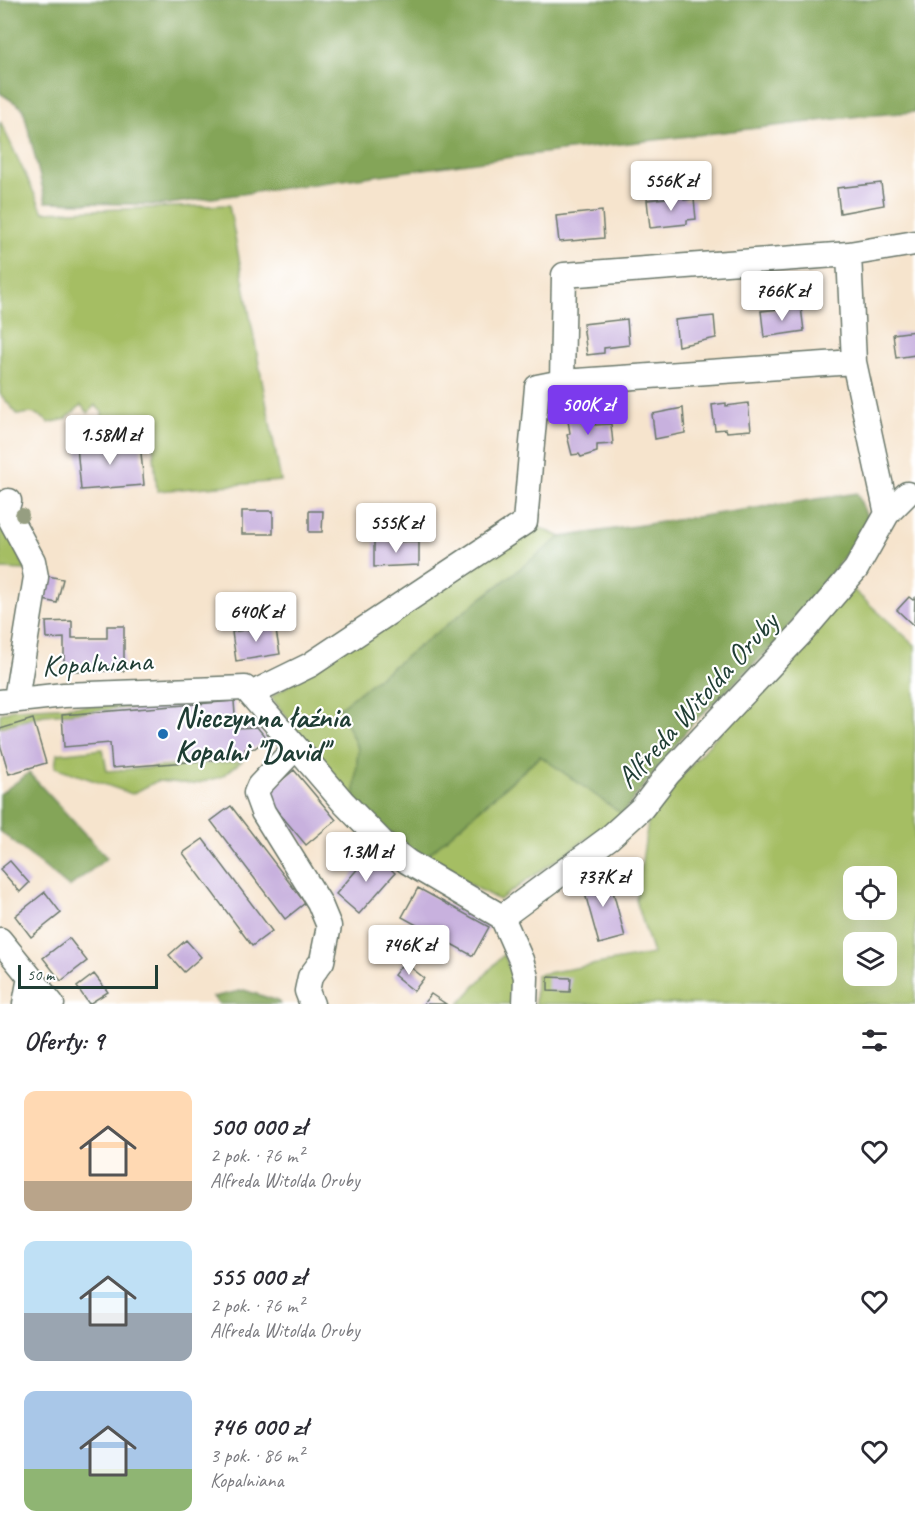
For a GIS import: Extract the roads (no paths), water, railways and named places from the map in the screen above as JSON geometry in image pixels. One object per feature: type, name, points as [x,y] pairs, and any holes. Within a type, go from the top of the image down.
[{"type":"street","points":[[562,382],[564,276],[849,254],[915,243]]},
{"type":"street","points":[[849,254],[854,362],[887,514]]},
{"type":"street","points":[[525,1004],[524,969],[502,917],[398,855],[344,803],[251,694],[310,666],[525,522],[537,387],[562,382],[854,362]]},
{"type":"street","name":"Alfreda Witolda Oruby","points":[[502,917],[609,837],[642,808],[668,774],[804,630],[856,569],[887,514],[907,494]]},
{"type":"street","name":"Kopalniana","points":[[9,501],[6,511],[33,561],[36,577],[8,701],[244,688],[251,694]]},
{"type":"street","points":[[295,748],[259,786],[256,793],[263,812],[319,902],[329,926],[322,961],[310,977],[307,992],[312,1004]]},
{"type":"street","points":[[0,940],[52,1004]]},
{"type":"street","points":[[25,1004],[30,977]]},
{"type":"place","name":"Nieczynna łaźnia Kopalni \"David\"","points":[[163,734]]}]
